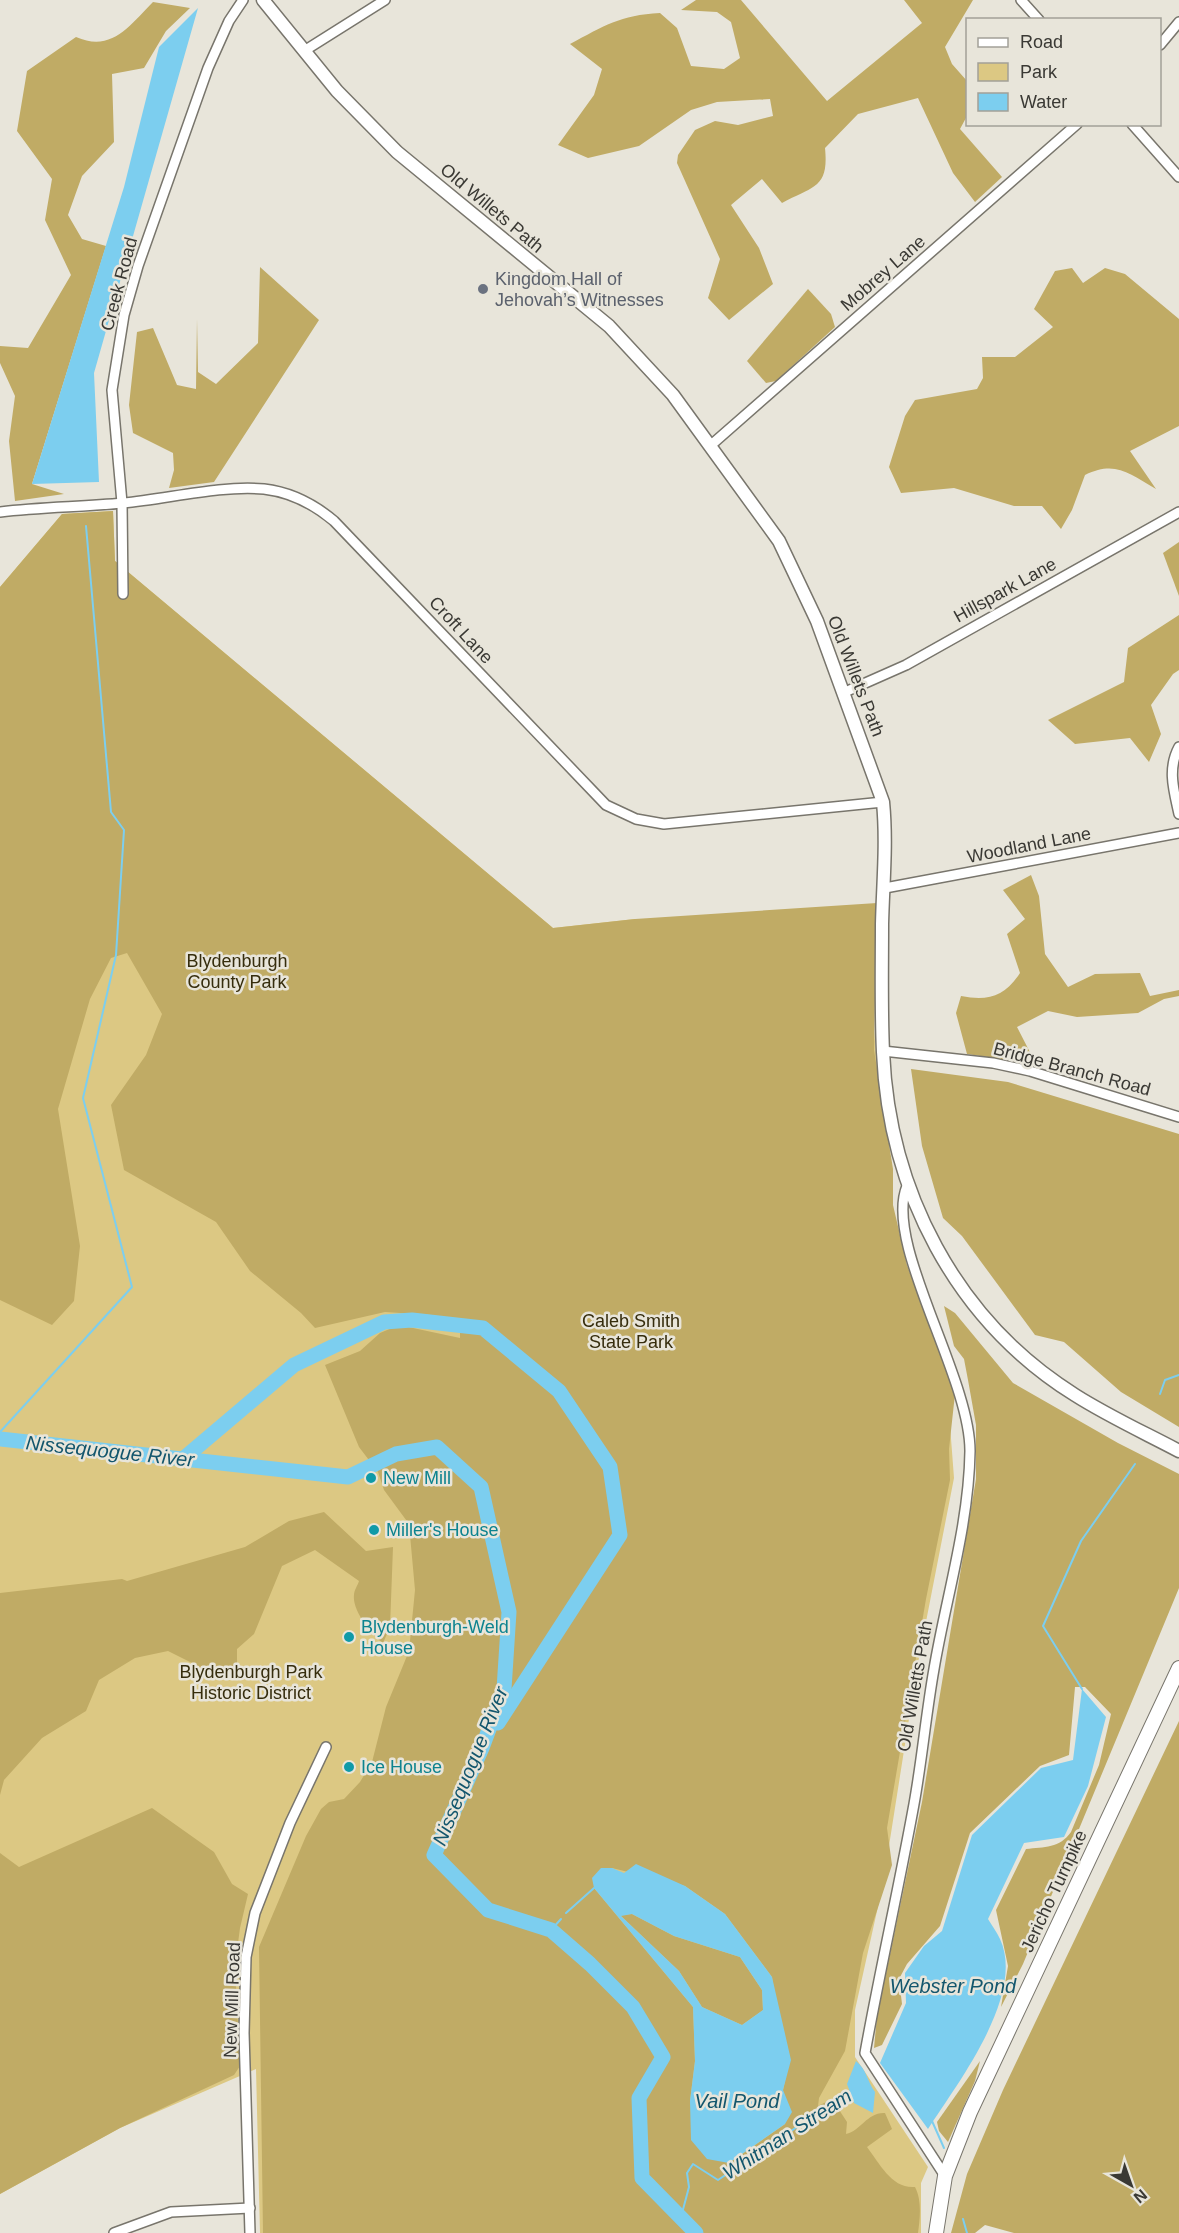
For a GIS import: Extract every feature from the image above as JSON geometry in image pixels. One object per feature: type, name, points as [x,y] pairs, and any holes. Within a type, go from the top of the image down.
[{"type":"main road","name":"Old Willets Path","points":[[263,0],[338,91],[397,152],[609,326],[672,395],[779,541],[816,619],[845,692],[883,802],[886,832],[882,922],[883,1051],[889,1114],[907,1186],[938,1250],[959,1285],[1012,1346],[1074,1395],[1179,1451]]},
{"type":"main road","name":"Jericho Turnpike","points":[[936,2233],[945,2176],[970,2112],[1179,1668]]},
{"type":"street","name":"Creek Road","points":[[123,594],[122,503],[112,390],[124,315],[138,266],[208,68],[229,21],[243,0]]},
{"type":"street","points":[[304,51],[385,0]]},
{"type":"street","points":[[1021,0],[1037,18]]},
{"type":"street","points":[[1161,44],[1179,22]]},
{"type":"street","name":"Mobrey Lane","points":[[710,446],[1075,126]]},
{"type":"street","points":[[1134,126],[1179,177]]},
{"type":"street","name":"Croft Lane","points":[[0,512],[265,489],[287,495],[322,511],[352,538],[606,806],[636,819],[664,824],[883,802]]},
{"type":"street","name":"Hillspark Lane","points":[[845,692],[906,665],[1179,512]]},
{"type":"street","points":[[1179,747],[1172,761],[1172,780],[1179,814]]},
{"type":"street","name":"Woodland Lane","points":[[885,888],[1179,833]]},
{"type":"street","name":"Bridge Branch Road","points":[[883,1051],[1011,1067],[1179,1117]]},
{"type":"street","name":"Old Willetts Path","points":[[907,1186],[901,1200],[907,1247],[957,1381],[970,1448],[968,1490],[934,1669],[915,1800],[865,2053],[945,2176]]},
{"type":"street","name":"New Mill Road","points":[[250,2233],[244,2033],[246,1957],[255,1912],[294,1814],[326,1747]]},
{"type":"street","points":[[114,2233],[171,2212],[250,2208]]},
{"type":"green space","points":[[696,0],[741,0],[827,101],[922,23],[904,0],[973,0],[945,47],[952,64],[966,80],[966,118],[960,129],[1002,177],[975,202],[953,173],[918,98],[858,114],[825,148],[826,161],[822,178],[811,189],[782,203],[762,179],[731,205],[759,248],[773,284],[729,320],[708,298],[720,259],[677,163],[678,155],[695,130],[715,121],[738,125],[773,116],[770,99],[717,102],[691,110],[639,146],[588,158],[558,145],[594,95],[602,69],[570,44],[603,27],[634,16],[660,13],[677,28],[691,66],[724,69],[740,58],[731,22],[717,12],[681,10]]},
{"type":"green space","points":[[153,2],[190,8],[166,31],[144,68],[112,74],[114,142],[82,176],[68,215],[82,239],[106,246],[32,484],[64,494],[15,501],[9,441],[15,396],[0,363],[0,346],[28,348],[71,275],[45,220],[52,179],[17,131],[27,71],[76,37],[100,42],[110,39],[128,27]]},
{"type":"green space","points":[[260,267],[319,320],[214,482],[169,488],[174,470],[173,453],[133,433],[129,405],[137,332],[153,328],[177,385],[196,389],[197,319],[198,372],[216,384],[258,343]]},
{"type":"green space","points":[[1072,268],[1083,283],[1105,268],[1125,274],[1179,319],[1179,426],[1130,451],[1156,489],[1130,474],[1114,469],[1105,469],[1085,475],[1072,510],[1061,529],[1042,506],[1014,506],[954,488],[901,493],[889,467],[905,416],[915,400],[977,389],[983,378],[982,357],[1015,357],[1053,327],[1034,309],[1055,271]]},
{"type":"green space","points":[[808,289],[831,314],[835,327],[776,381],[766,383],[747,361]]},
{"type":"green space","points":[[113,511],[115,561],[553,928],[635,919],[874,1031],[894,1248],[948,1399],[954,1478],[917,1668],[883,1884],[855,2010],[855,2057],[928,2167],[921,2183],[921,2233],[260,2233],[256,2069],[120,2128],[0,2194],[0,587],[62,514]]},
{"type":"green space","name":"Caleb Smith State Park","points":[[113,511],[115,561],[553,928],[635,919],[877,903],[874,1050],[893,1169],[893,1205],[907,1265],[955,1394],[949,1449],[950,1480],[926,1599],[887,1828],[892,1865],[863,1953],[845,2051],[819,2098],[818,2106],[832,2099],[847,2122],[846,2134],[873,2115],[885,2113],[892,2129],[867,2147],[893,2180],[907,2187],[915,2187],[920,2204],[918,2233],[263,2233],[259,1947],[306,1836],[321,1809],[329,1802],[344,1799],[360,1782],[372,1762],[386,1707],[409,1651],[415,1590],[409,1524],[384,1490],[378,1472],[359,1447],[325,1365],[360,1351],[380,1333],[399,1325],[460,1338],[460,1322],[431,1315],[385,1312],[315,1328],[301,1313],[250,1271],[216,1222],[124,1170],[111,1105],[146,1055],[162,1014],[127,953],[111,958],[90,999],[58,1109],[80,1246],[74,1301],[52,1325],[0,1300],[0,587],[62,514]],"holes":[[[612,1868],[685,1886],[725,1914],[772,1977],[786,2076],[783,2090],[785,2124],[729,2163],[690,2101],[695,2061],[693,2007],[594,1888]]]},
{"type":"green space","points":[[1179,542],[1179,596],[1163,553]]},
{"type":"green space","points":[[1179,615],[1179,670],[1173,674],[1151,705],[1161,734],[1149,762],[1130,738],[1075,744],[1048,720],[1124,682],[1128,648]]},
{"type":"green space","points":[[1031,875],[1039,896],[1045,954],[1068,987],[1095,974],[1140,973],[1150,996],[1179,990],[1179,996],[1164,999],[1138,1013],[1077,1017],[1048,1011],[1017,1027],[1036,1064],[967,1054],[956,1013],[961,996],[979,998],[995,995],[1008,987],[1020,973],[1007,934],[1025,919],[1003,890]]},
{"type":"green space","points":[[911,1069],[1008,1082],[1179,1134],[1179,1427],[1121,1392],[1064,1342],[1035,1335],[962,1236],[943,1218],[922,1146]]},
{"type":"green space","points":[[944,1306],[955,1313],[1013,1383],[1118,1443],[1179,1474],[1179,1588],[1023,1964],[1001,2007],[1008,1966],[996,1910],[1026,1849],[1057,1844],[1071,1832],[1099,1765],[1111,1714],[1085,1687],[1075,1687],[1069,1755],[1040,1766],[970,1833],[940,1926],[907,1964],[899,1979],[902,2004],[882,2045],[874,2048],[877,2016],[922,1802],[976,1479],[976,1425],[968,1380],[964,1359],[954,1346]]},
{"type":"green space","points":[[324,1512],[366,1551],[393,1547],[390,1627],[383,1643],[368,1628],[356,1608],[354,1593],[359,1581],[315,1550],[282,1566],[254,1634],[237,1649],[237,1666],[230,1677],[211,1680],[198,1666],[168,1651],[135,1658],[99,1680],[86,1711],[42,1738],[4,1780],[0,1795],[0,1593],[122,1579],[127,1581],[245,1547],[289,1521]]},
{"type":"green space","points":[[1179,1721],[1179,2233],[1014,2233],[985,2225],[975,2233],[951,2233],[967,2174],[1003,2090]]},
{"type":"green space","points":[[152,1808],[214,1852],[232,1884],[248,1894],[240,1928],[235,1966],[240,2066],[234,2075],[120,2128],[0,2194],[0,1853],[19,1867]]},
{"type":"green space","points":[[632,1914],[674,1936],[740,1957],[762,1990],[763,2010],[742,2025],[702,2007],[679,1971],[620,1915]]},
{"type":"green space","points":[[980,2061],[975,2081],[948,2142],[939,2131],[937,2122]]},
{"type":"water","points":[[198,8],[94,373],[99,482],[32,484],[124,187],[159,47]]},
{"type":"water","name":"Webster Pond","points":[[1082,1689],[1106,1717],[1088,1786],[1064,1837],[1024,1843],[988,1919],[1000,1939],[1006,1961],[1004,1986],[985,2038],[928,2129],[880,2063],[906,2003],[905,1973],[924,1946],[942,1931],[972,1835],[1041,1768],[1073,1760]]},
{"type":"water","name":"Vail Pond","points":[[636,1864],[685,1886],[725,1914],[772,1977],[791,2060],[783,2090],[792,2112],[785,2124],[729,2163],[707,2159],[691,2140],[690,2101],[695,2061],[693,2007],[594,1888],[592,1878],[601,1868],[612,1868],[624,1873]],"holes":[[[632,1914],[674,1936],[740,1957],[762,1990],[763,2010],[742,2025],[702,2007],[679,1971],[621,1916]]]},
{"type":"water","points":[[856,2061],[875,2092],[873,2113],[854,2103],[847,2084]]},
{"type":"waterway","points":[[0,1432],[132,1287],[83,1098],[116,955],[124,830],[111,812],[86,526]]},
{"type":"waterway","points":[[183,1459],[294,1365],[384,1322],[412,1320],[483,1328],[559,1391],[610,1467],[620,1535],[498,1723]]},
{"type":"waterway","points":[[1160,1394],[1165,1380],[1179,1375]]},
{"type":"waterway","name":"Nissequogue River","points":[[0,1439],[348,1477],[396,1454],[437,1447],[481,1487],[509,1612],[504,1689],[482,1748],[434,1855],[488,1910],[551,1930],[590,1964],[633,2007],[663,2057],[639,2098],[642,2178],[696,2233]]},
{"type":"waterway","points":[[1082,1689],[1043,1626],[1081,1541],[1135,1464]]},
{"type":"waterway","points":[[566,1913],[594,1888]]},
{"type":"waterway","points":[[551,1930],[561,1919]]},
{"type":"waterway","name":"Whitman Stream","points":[[681,2217],[689,2187],[687,2173],[693,2164],[718,2180],[852,2090]]},
{"type":"waterway","name":"Whitman Stream","points":[[932,2121],[944,2148]]},
{"type":"waterway","name":"Whitman Stream","points":[[963,2219],[967,2233]]},
{"type":"place","name":"Kingdom Hall of Jehovah’s Witnesses","points":[[483,289]]},
{"type":"place","name":"New Mill","points":[[371,1478]]},
{"type":"place","name":"Miller's House","points":[[374,1530]]},
{"type":"place","name":"Blydenburgh-Weld House","points":[[349,1637]]},
{"type":"place","name":"Ice House","points":[[349,1767]]},
{"type":"park label","name":"Blydenburgh County Park","points":[[237,971]]},
{"type":"park label","name":"Blydenburgh Park Historic District","points":[[251,1682]]}]
